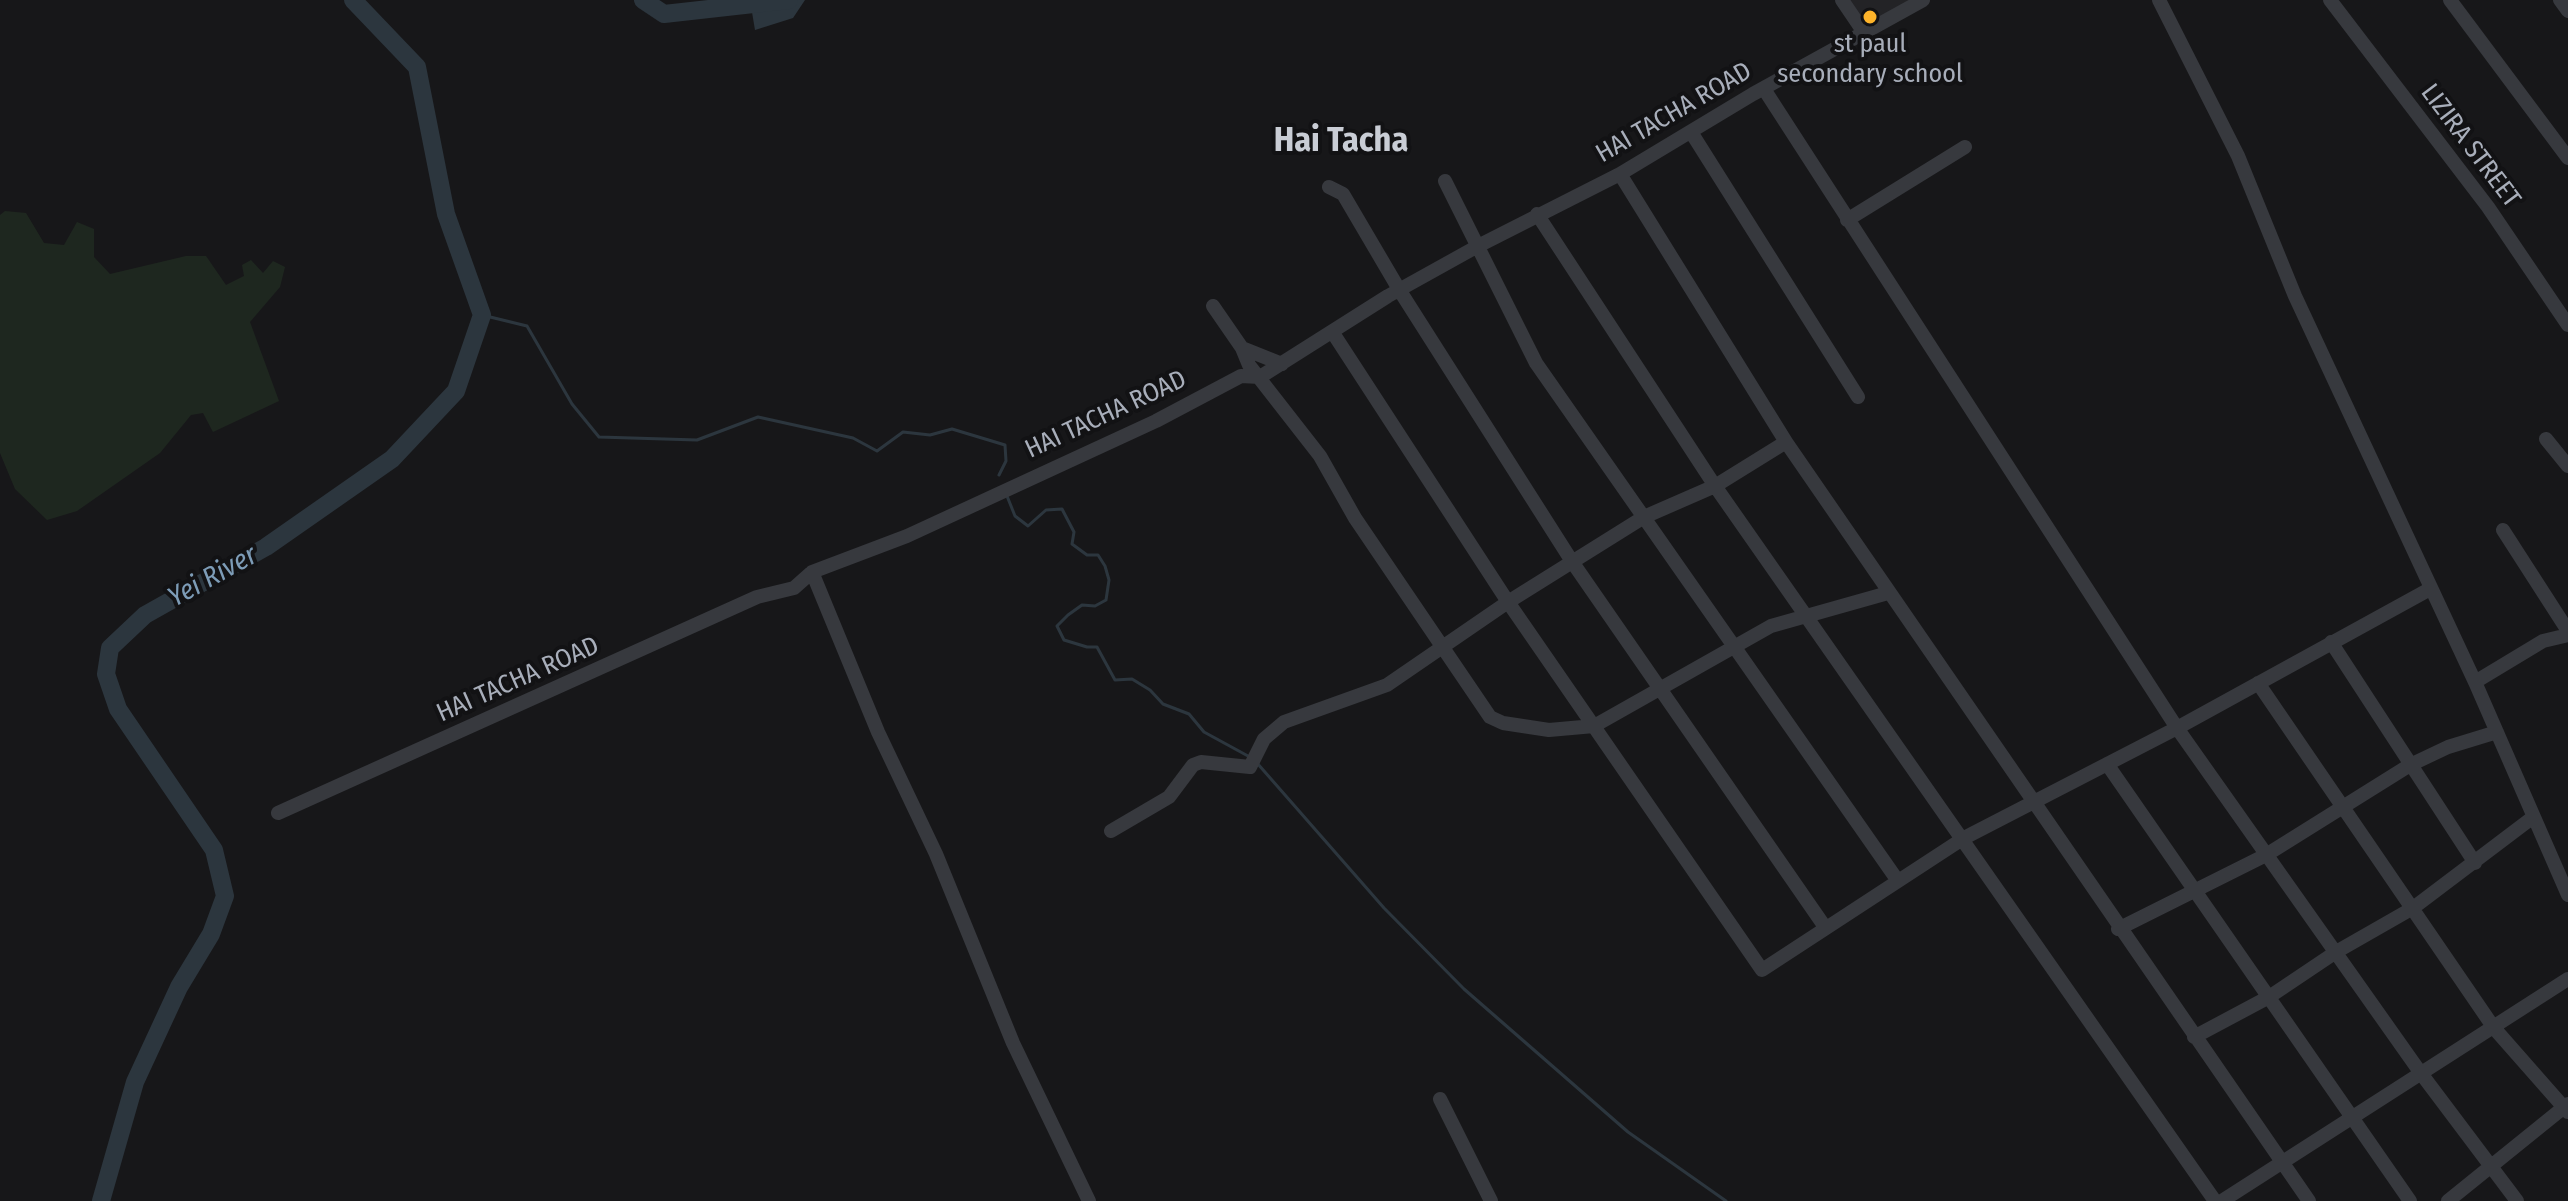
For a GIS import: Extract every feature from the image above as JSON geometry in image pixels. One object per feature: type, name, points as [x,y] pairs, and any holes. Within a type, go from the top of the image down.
[{"type":"street","points":[[1842,0],[1863,31]]},
{"type":"street","name":"HAI TACHA ROAD","points":[[278,813],[757,597],[794,588],[812,572],[907,536],[1156,421],[1241,376],[1260,377],[1478,246],[1620,174],[1863,31],[1923,0]]},
{"type":"street","points":[[2159,0],[2238,156],[2295,296],[2475,682],[2568,895]]},
{"type":"street","name":"LIZIRA STREET","points":[[2330,0],[2488,207],[2568,325]]},
{"type":"street","points":[[2450,0],[2568,158]]},
{"type":"street","points":[[2560,0],[2568,11]]},
{"type":"street","points":[[1764,89],[2177,728],[2420,1072],[2517,1201]]},
{"type":"street","points":[[1691,132],[1858,397]]},
{"type":"street","points":[[1847,220],[1965,147]]},
{"type":"street","points":[[1620,174],[1786,442],[2118,929],[2309,1201]]},
{"type":"street","points":[[1445,181],[1536,363],[1898,881]]},
{"type":"street","points":[[1329,187],[1343,194],[1400,291],[1573,563],[1825,927]]},
{"type":"street","points":[[1537,214],[1715,486],[2215,1201]]},
{"type":"street","points":[[1213,306],[1242,348],[1249,365],[1320,456],[1355,518],[1490,717],[1524,729],[1594,726],[1771,626],[1806,613],[1888,593]]},
{"type":"street","points":[[1333,333],[1508,602],[1762,970],[1964,838],[2177,728],[2430,589]]},
{"type":"street","points":[[1242,348],[1282,364]]},
{"type":"street","points":[[2546,439],[2568,466]]},
{"type":"street","points":[[1111,831],[1169,797],[1193,765],[1201,762],[1250,767],[1264,739],[1284,722],[1387,685],[1508,602],[1644,517],[1715,486],[1786,442]]},
{"type":"street","points":[[2475,682],[2543,641],[2568,633],[2503,530]]},
{"type":"street","points":[[812,572],[878,732],[936,854],[1013,1043],[1089,1201]]},
{"type":"street","points":[[2331,642],[2475,863]]},
{"type":"street","points":[[2258,683],[2494,1028],[2567,1108],[2448,1201]]},
{"type":"street","points":[[2118,929],[2266,855],[2343,804],[2410,765],[2448,747],[2497,732]]},
{"type":"street","points":[[2107,764],[2410,1201]]},
{"type":"street","points":[[2194,1037],[2269,997],[2336,952],[2413,908],[2532,818]]},
{"type":"street","points":[[2222,1201],[2568,979]]},
{"type":"street","points":[[1440,1099],[1491,1201]]},
{"type":"shaded area","points":[[750,0],[805,0],[793,18],[755,30]]},
{"type":"shaded area","name":"st paul secondary school","points":[[1847,0],[1915,0],[1862,28]]},
{"type":"shaded area","points":[[5,211],[26,213],[44,243],[64,245],[77,222],[94,229],[94,257],[110,274],[186,256],[206,256],[226,285],[244,276],[242,265],[251,260],[263,273],[273,261],[285,267],[280,287],[250,322],[279,401],[213,432],[203,413],[191,415],[160,453],[77,511],[47,520],[15,489],[0,453],[0,215]]},
{"type":"waterway","name":"Yei River","points":[[101,1201],[135,1082],[179,987],[211,934],[225,896],[214,850],[118,709],[106,674],[110,648],[145,615],[266,547],[392,459],[456,391],[482,315],[446,214],[417,67],[353,0]]},
{"type":"waterway","name":"Yei River","points":[[643,0],[664,14],[789,0]]},
{"type":"waterway","points":[[482,315],[527,326],[572,404],[599,437],[697,440],[758,417],[853,438],[877,451],[903,432],[930,435],[952,429],[1005,445],[1006,461],[999,475]]},
{"type":"waterway","points":[[1007,496],[1015,516],[1028,526],[1046,510],[1062,509],[1074,532],[1072,544],[1087,555],[1098,555],[1105,566],[1109,580],[1106,600],[1095,606],[1082,605],[1068,615],[1057,626],[1064,640],[1097,647],[1115,680],[1132,679],[1150,690],[1163,704],[1189,714],[1204,732],[1248,756]]},
{"type":"waterway","points":[[1257,763],[1384,908],[1464,989],[1628,1132],[1726,1201]]},
{"type":"place","name":"st paul secondary school","points":[[1870,17]]},
{"type":"district","name":"Hai Tacha","points":[[1341,142]]}]
